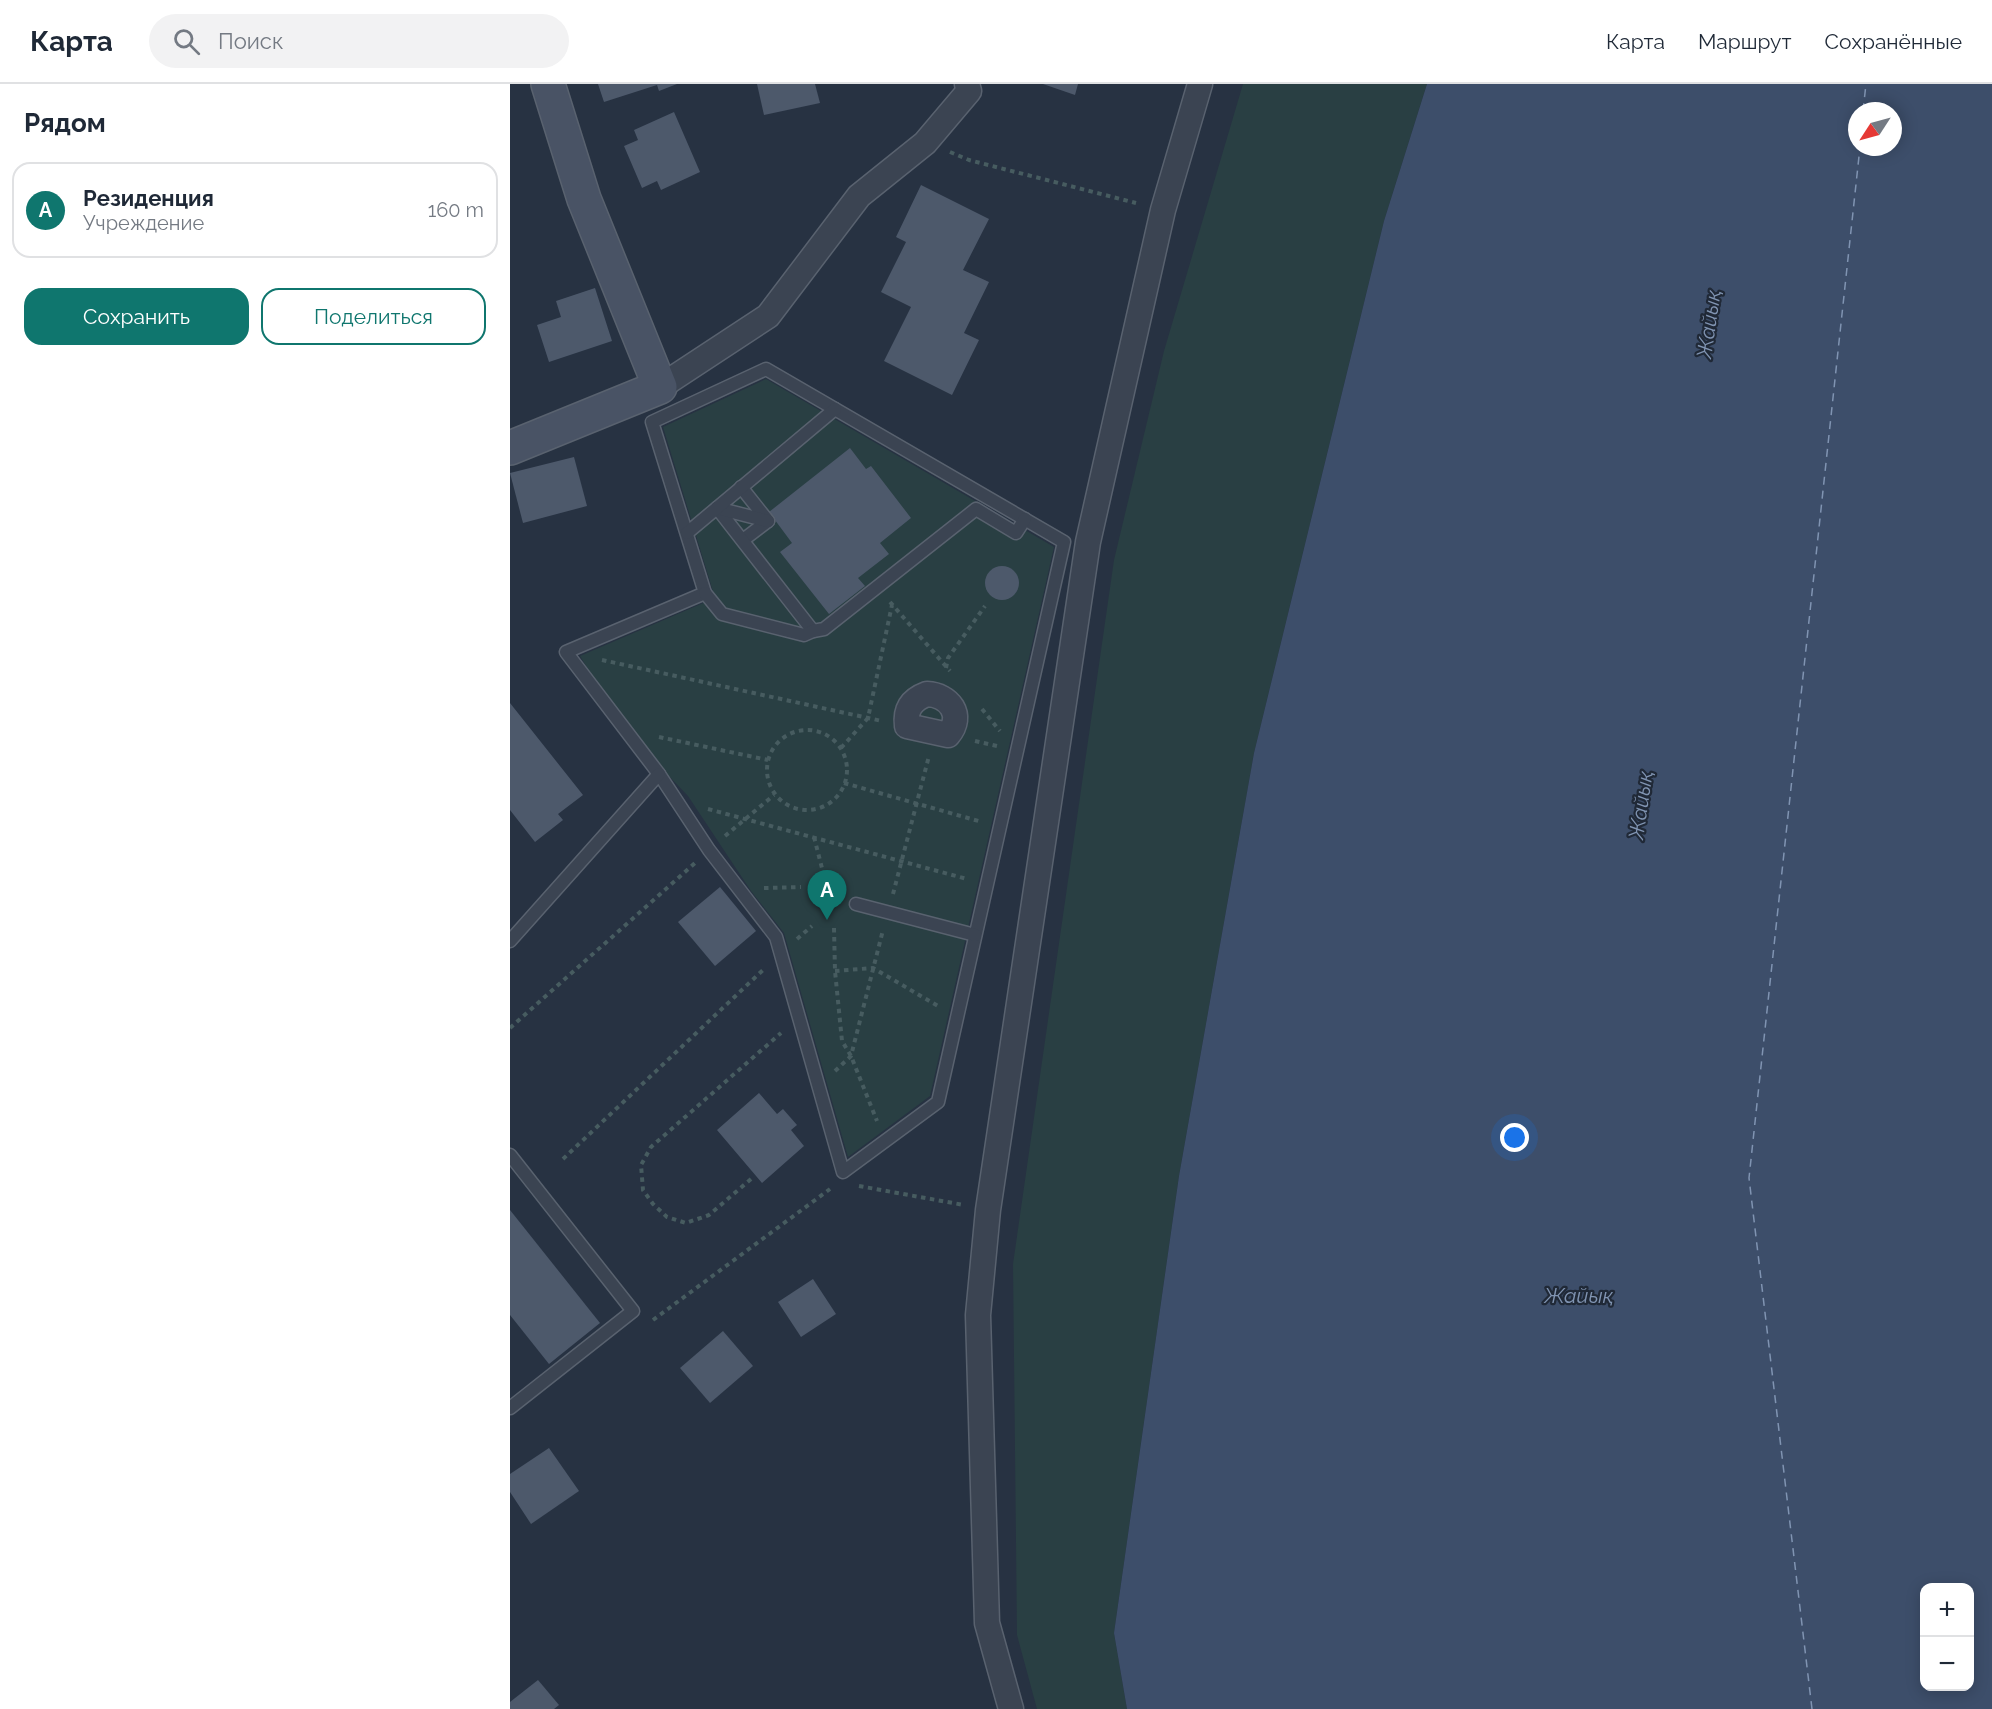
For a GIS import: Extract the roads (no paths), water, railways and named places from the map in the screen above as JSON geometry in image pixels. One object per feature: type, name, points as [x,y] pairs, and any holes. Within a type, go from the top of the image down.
[{"type":"street","points":[[548,84],[584,199],[665,400]]},
{"type":"street","points":[[510,448],[665,400],[768,316],[860,196],[925,142],[969,91],[967,84]]},
{"type":"street","points":[[1011,1709],[987,1623],[978,1315],[988,1210],[1088,542],[1163,210],[1200,84]]},
{"type":"street","points":[[927,694],[941,697],[951,705],[955,714],[952,730],[948,735],[907,726],[906,717],[909,707],[918,697],[927,694]]},
{"type":"lane","points":[[705,593],[566,652],[659,774],[710,850],[776,937],[843,1172],[938,1102],[1064,542],[1025,519],[766,369],[665,400],[652,422],[705,593],[722,614],[804,635],[824,629],[976,509],[1016,533],[1025,519]]},
{"type":"lane","points":[[687,534],[835,409]]},
{"type":"lane","points":[[741,487],[768,521]]},
{"type":"lane","points":[[717,508],[768,521]]},
{"type":"lane","points":[[717,508],[813,631]]},
{"type":"lane","points":[[743,540],[768,521]]},
{"type":"lane","points":[[510,941],[659,774]]},
{"type":"lane","points":[[856,904],[975,935]]},
{"type":"lane","points":[[510,1155],[633,1311],[510,1408]]},
{"type":"water","name":"Жайық","points":[[1427,84],[1992,84],[1992,1709],[1127,1709],[1114,1633],[1179,1176],[1254,753],[1384,221]]},
{"type":"place","name":"Резиденция","points":[[827,920]]}]
